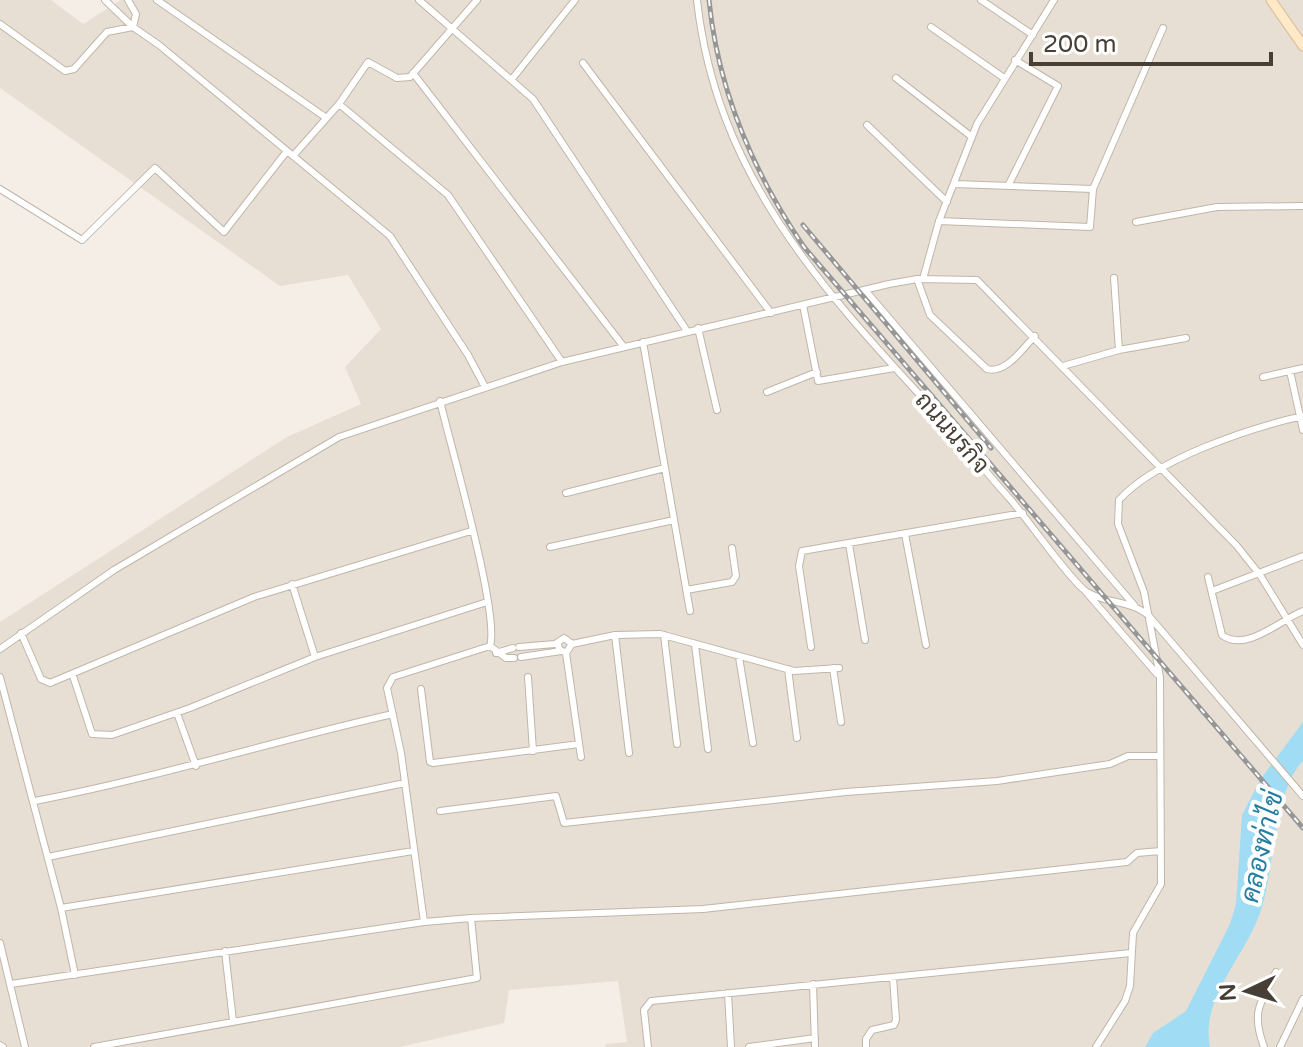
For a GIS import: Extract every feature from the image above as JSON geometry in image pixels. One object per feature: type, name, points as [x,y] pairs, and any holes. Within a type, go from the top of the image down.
[{"type":"main road","points":[[1271,0],[1303,46]]},
{"type":"street","points":[[105,0],[133,27],[222,95],[400,247],[485,387]]},
{"type":"street","points":[[128,0],[136,14],[133,27]]},
{"type":"street","points":[[157,0],[325,117]]},
{"type":"street","points":[[419,0],[533,99],[687,331]]},
{"type":"street","points":[[0,189],[82,240],[155,168],[224,232],[290,154],[339,104],[368,62],[397,78],[406,78],[477,0]]},
{"type":"street","points":[[512,79],[575,0]]},
{"type":"street","name":"ถนนนรกิจ","points":[[697,0],[700,36],[715,94],[729,133],[776,222],[894,368],[1023,513],[1160,677]]},
{"type":"street","points":[[981,0],[1033,35]]},
{"type":"street","points":[[1035,336],[1006,365],[997,370],[987,369],[930,315],[920,279],[972,137],[1004,78],[1054,0]]},
{"type":"street","points":[[0,24],[58,68],[69,71],[107,32],[133,27]]},
{"type":"street","points":[[931,27],[1004,78]]},
{"type":"street","points":[[939,221],[1090,227],[1093,189],[1163,28]]},
{"type":"street","points":[[1008,186],[1058,86],[1015,60]]},
{"type":"street","points":[[583,63],[771,313]]},
{"type":"street","points":[[413,73],[624,347]]},
{"type":"street","points":[[896,78],[972,137]]},
{"type":"street","points":[[339,104],[448,195],[562,362]]},
{"type":"street","points":[[867,125],[947,202]]},
{"type":"street","points":[[955,184],[1093,189]]},
{"type":"street","points":[[1136,222],[1217,207],[1303,206]]},
{"type":"street","points":[[1114,278],[1119,350]]},
{"type":"street","points":[[0,649],[114,570],[308,452],[339,437],[562,362],[698,328],[920,279],[977,280],[1035,336],[1260,575],[1303,645]]},
{"type":"street","points":[[865,290],[1136,608]]},
{"type":"street","points":[[803,305],[818,381],[823,384],[894,368]]},
{"type":"street","points":[[698,328],[717,410]]},
{"type":"street","points":[[1063,366],[1119,350],[1186,338]]},
{"type":"street","points":[[643,342],[690,611]]},
{"type":"street","points":[[1263,377],[1303,368]]},
{"type":"street","points":[[1290,371],[1303,430]]},
{"type":"street","points":[[767,392],[817,372]]},
{"type":"street","points":[[440,401],[493,629],[490,646]]},
{"type":"street","points":[[1096,1047],[1125,1001],[1130,986],[1131,953],[1139,917],[1161,884],[1160,677],[1149,616],[1116,511],[1119,500],[1130,487],[1251,429],[1301,416]]},
{"type":"street","points":[[566,493],[665,468]]},
{"type":"street","points":[[811,647],[799,554],[1023,513]]},
{"type":"street","points":[[550,547],[674,520]]},
{"type":"street","points":[[21,633],[45,683],[73,676],[292,584],[471,531]]},
{"type":"street","points":[[905,534],[926,645]]},
{"type":"street","points":[[849,544],[865,640]]},
{"type":"street","points":[[686,590],[732,582],[736,576],[732,548]]},
{"type":"street","points":[[1212,591],[1303,556]]},
{"type":"street","points":[[1208,577],[1222,635],[1228,640],[1249,639],[1303,611]]},
{"type":"street","points":[[292,584],[315,657]]},
{"type":"street","points":[[1086,592],[1136,608],[1149,616],[1266,749],[1303,796]]},
{"type":"street","points":[[73,676],[92,734],[97,737],[112,735],[177,713],[315,657],[487,602]]},
{"type":"street","points":[[490,646],[496,653],[518,657],[615,635],[664,635],[788,669],[836,668],[841,722]]},
{"type":"street","points":[[615,635],[629,753]]},
{"type":"street","points":[[664,635],[677,744]]},
{"type":"street","points":[[572,644],[567,638],[562,649],[581,757]]},
{"type":"street","points":[[695,645],[708,749]]},
{"type":"street","points":[[424,922],[405,783],[387,688],[393,677],[490,646]]},
{"type":"street","points":[[496,653],[516,648],[562,649]]},
{"type":"street","points":[[739,657],[753,743]]},
{"type":"street","points":[[788,669],[797,738]]},
{"type":"street","points":[[0,677],[35,801],[75,975]]},
{"type":"street","points":[[528,677],[533,751]]},
{"type":"street","points":[[421,689],[430,762],[579,744]]},
{"type":"street","points":[[177,713],[196,766]]},
{"type":"street","points":[[35,801],[196,766],[305,734],[393,714]]},
{"type":"street","points":[[440,811],[556,796],[564,823],[846,792],[997,781],[1110,764],[1128,756],[1158,756]]},
{"type":"street","points":[[48,857],[405,783]]},
{"type":"street","points":[[61,908],[413,851]]},
{"type":"street","points":[[11,984],[424,922],[665,912],[753,905],[1127,862],[1139,852],[1161,851]]},
{"type":"street","points":[[94,1047],[475,980],[478,973],[471,918]]},
{"type":"street","points":[[0,943],[25,1047]]},
{"type":"street","points":[[225,951],[233,1021]]},
{"type":"street","points":[[648,1047],[644,1010],[651,1001],[1131,953]]},
{"type":"street","points":[[1264,1047],[1256,1020],[1257,1009],[1276,972]]},
{"type":"street","points":[[866,1047],[866,1039],[872,1030],[890,1027],[896,1020],[893,977]]},
{"type":"street","points":[[813,984],[815,1047]]},
{"type":"street","points":[[728,993],[731,1047]]},
{"type":"street","points":[[1280,1047],[1303,999]]},
{"type":"street","points":[[749,1047],[815,1038]]},
{"type":"shaded area","points":[[0,0],[51,0],[83,24],[121,0],[1303,0],[1303,1047],[606,1047],[605,1044],[627,1042],[618,981],[509,990],[504,1023],[400,1047],[0,1047],[0,622],[287,437],[361,404],[345,367],[381,329],[348,275],[280,286],[0,88]]},
{"type":"water","name":"คลองท่าไข่","points":[[1303,722],[1303,761],[1293,774],[1280,811],[1265,896],[1253,929],[1217,995],[1211,1012],[1210,1047],[1145,1047],[1153,1033],[1186,1011],[1230,924],[1236,904],[1242,815],[1260,780]]},
{"type":"railway","points":[[709,0],[720,66],[741,130],[769,190],[804,247],[1303,828]]},
{"type":"railway","points":[[803,225],[991,448]]}]
